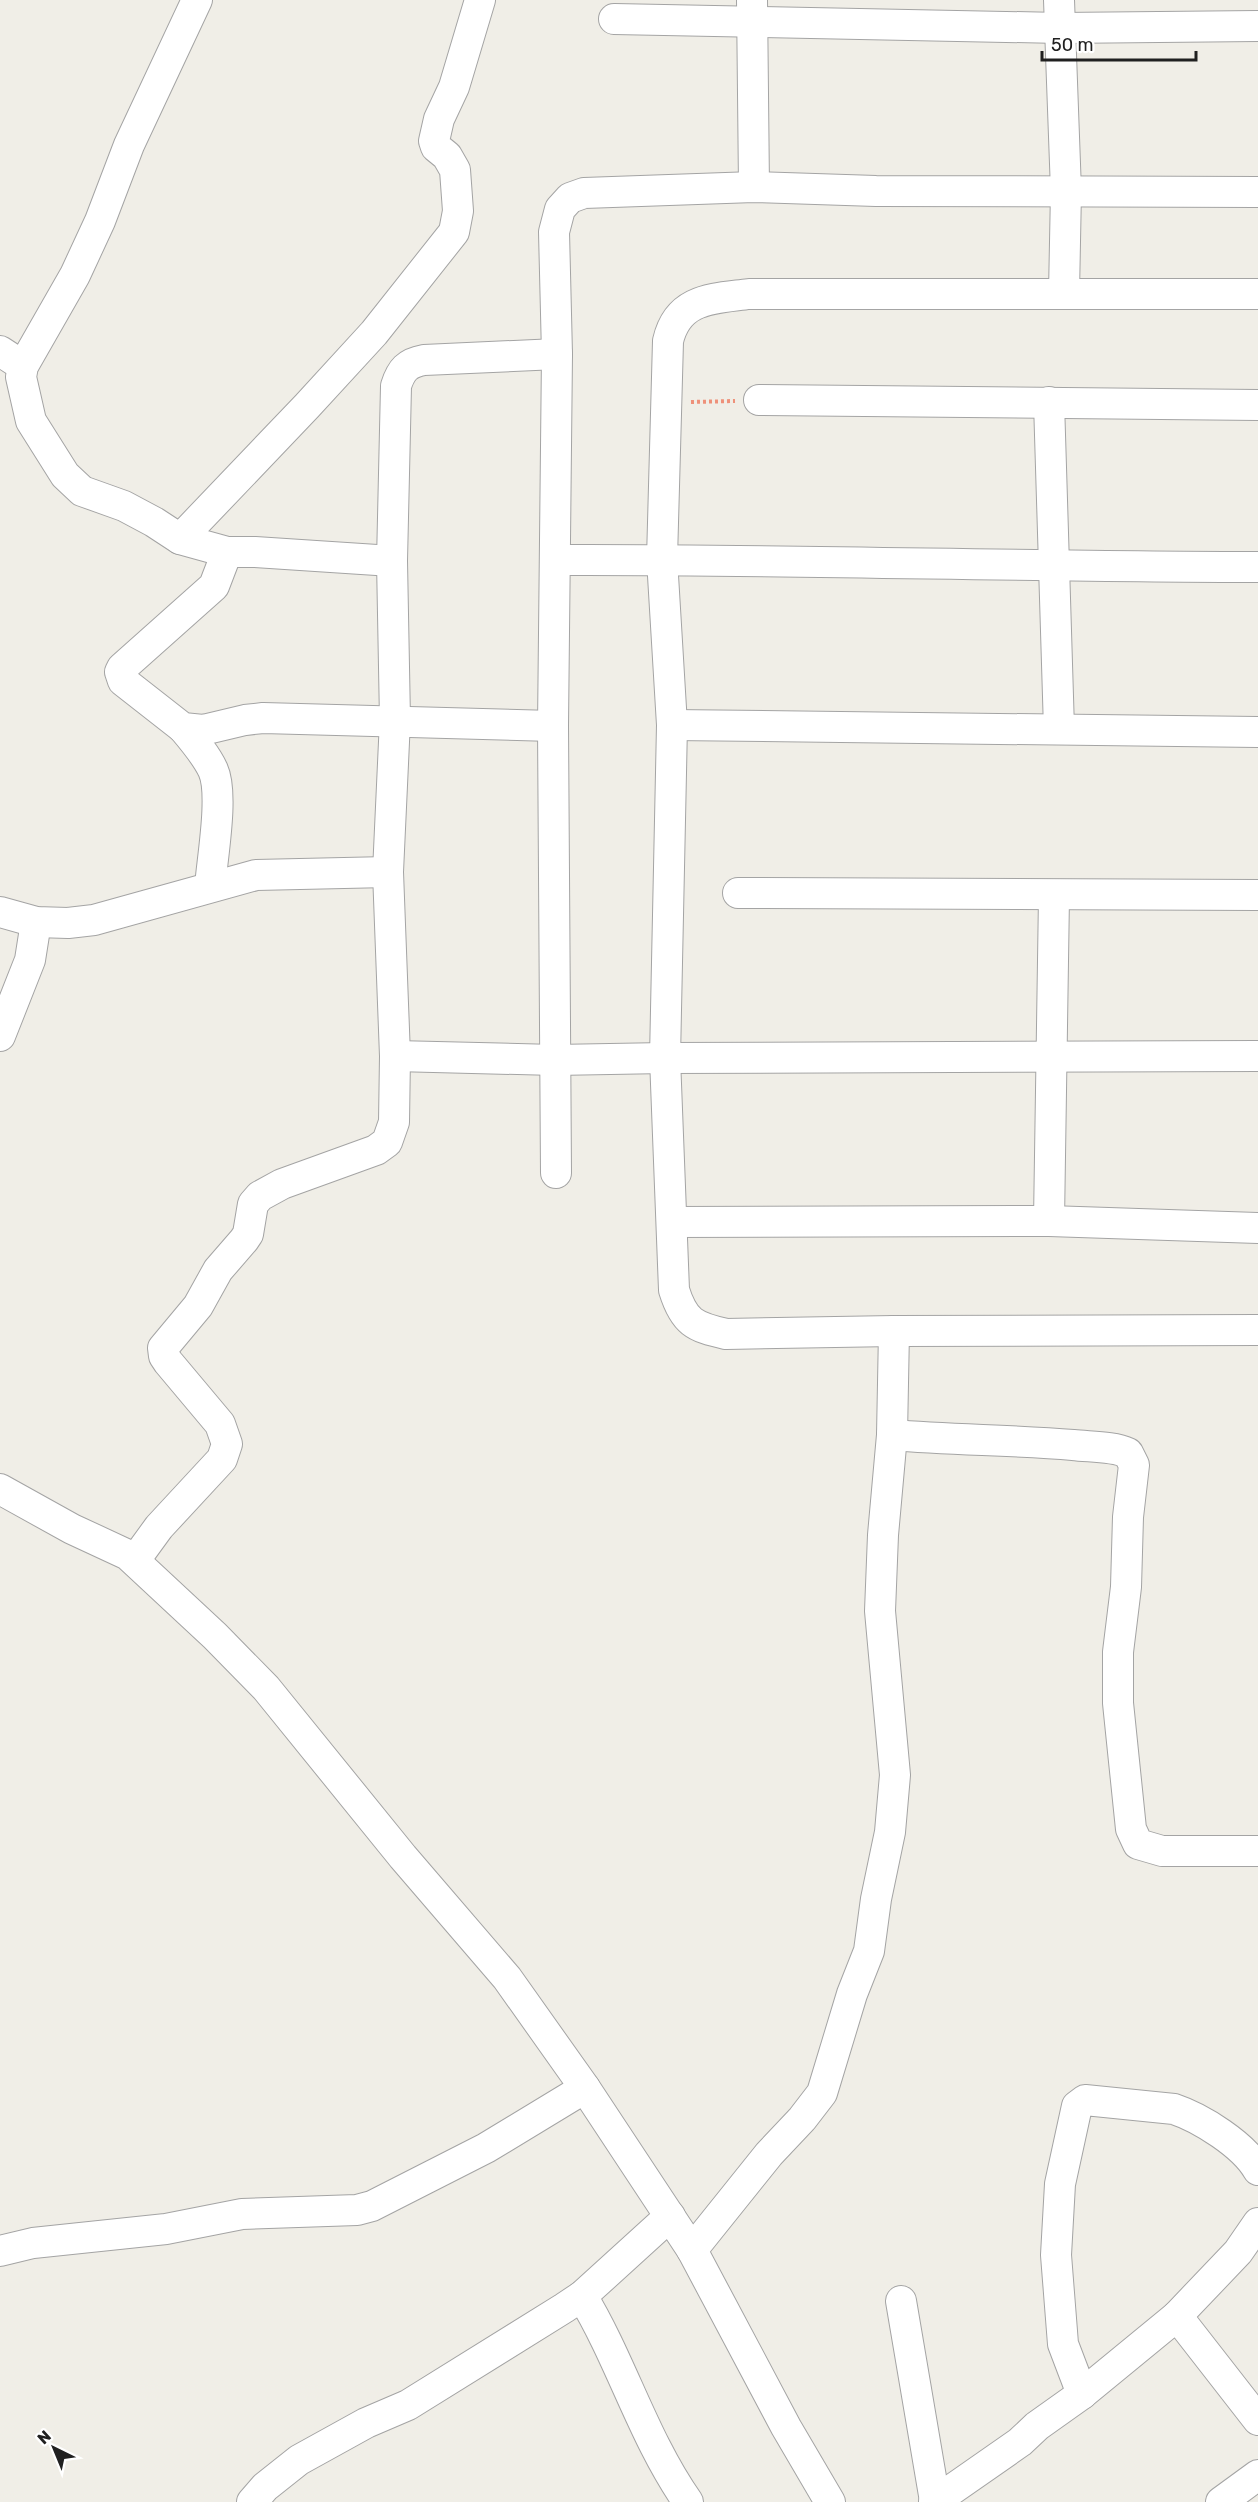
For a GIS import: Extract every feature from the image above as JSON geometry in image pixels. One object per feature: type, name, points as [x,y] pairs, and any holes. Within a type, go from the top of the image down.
[{"type":"street","points":[[197,0],[129,145],[100,221],[75,275],[12,358],[21,377],[30,421],[72,484],[82,491],[131,510],[180,539],[227,552],[392,561]]},
{"type":"street","points":[[180,539],[374,333],[454,232],[458,211],[455,170],[447,156],[436,147],[435,135],[454,87],[480,0]]},
{"type":"street","points":[[753,11],[754,187]]},
{"type":"street","points":[[614,19],[753,11],[1059,14],[1258,26]]},
{"type":"street","points":[[1059,14],[1066,192],[1064,293]]},
{"type":"street","points":[[556,1173],[553,726],[557,354],[554,232],[560,209],[570,198],[584,193],[754,187],[876,191],[1258,192]]},
{"type":"street","points":[[1258,294],[749,294],[709,299],[693,304],[671,327],[668,341],[662,559],[672,725],[665,1058],[674,1290],[688,1320],[704,1329],[726,1334],[1258,1330]]},
{"type":"street","points":[[135,1560],[159,1527],[222,1459],[228,1444],[220,1425],[164,1356],[164,1347],[198,1306],[218,1270],[248,1234],[253,1204],[260,1196],[282,1184],[376,1150],[387,1142],[394,1122],[388,872],[395,720],[392,561],[396,386],[402,369],[409,364],[423,360],[557,354]]},
{"type":"street","points":[[759,400],[1258,405]]},
{"type":"street","points":[[1049,402],[1059,729]]},
{"type":"street","points":[[210,887],[218,790],[213,771],[199,747],[183,729],[123,681],[120,672],[167,626],[214,586],[227,552]]},
{"type":"street","points":[[556,560],[662,559],[1054,567],[1258,567]]},
{"type":"street","points":[[183,729],[203,730],[263,718],[553,726]]},
{"type":"street","points":[[672,725],[1258,732]]},
{"type":"street","points":[[0,912],[36,922],[68,923],[94,920],[256,875],[388,872]]},
{"type":"street","points":[[738,892],[1054,896],[1258,895]]},
{"type":"street","points":[[1049,1221],[1054,896]]},
{"type":"street","points":[[0,1036],[30,960],[36,922]]},
{"type":"street","points":[[394,1056],[555,1060],[1258,1056]]},
{"type":"street","points":[[673,1222],[1049,1221],[1258,1228]]},
{"type":"street","points":[[692,2250],[769,2154],[802,2119],[822,2093],[852,1994],[869,1951],[876,1899],[890,1832],[895,1775],[880,1611],[883,1535],[892,1435],[894,1331]]},
{"type":"street","points":[[892,1435],[940,1439],[1012,1440],[1093,1447],[1128,1453],[1134,1465],[1128,1517],[1126,1587],[1118,1652],[1118,1703],[1131,1829],[1138,1844],[1162,1851],[1258,1851]]},
{"type":"street","points":[[0,1489],[30,1508],[116,1548],[135,1560],[266,1688],[403,1857],[507,1978],[585,2088],[692,2250],[786,2427],[830,2502]]},
{"type":"street","points":[[0,2251],[33,2243],[166,2229],[242,2214],[357,2210],[372,2206],[486,2148],[585,2088]]},
{"type":"street","points":[[1082,2394],[1063,2344],[1056,2255],[1060,2184],[1077,2106],[1085,2100],[1174,2109],[1189,2114],[1229,2141],[1255,2164],[1258,2170]]},
{"type":"street","points":[[252,2502],[265,2487],[293,2464],[366,2423],[408,2405],[582,2296],[670,2216]]},
{"type":"street","points":[[901,2301],[934,2502],[1020,2442],[1036,2426],[1082,2394],[1177,2316],[1238,2252],[1258,2223]]},
{"type":"street","points":[[582,2296],[599,2324],[640,2417],[688,2502]]},
{"type":"street","points":[[1177,2316],[1258,2421]]},
{"type":"street","points":[[1221,2502],[1258,2475]]},
{"type":"path","points":[[665,403],[759,400]]}]
